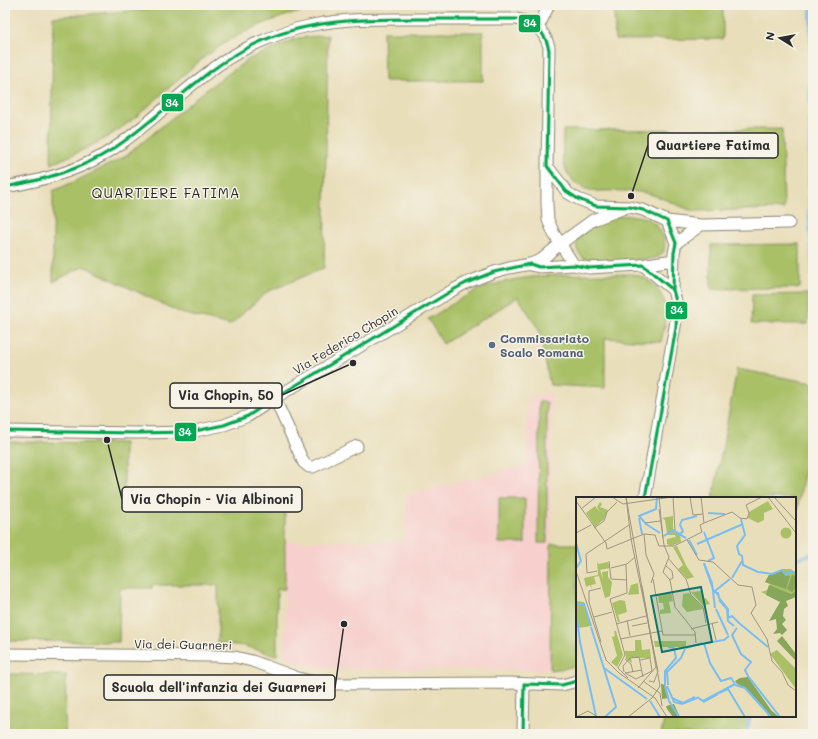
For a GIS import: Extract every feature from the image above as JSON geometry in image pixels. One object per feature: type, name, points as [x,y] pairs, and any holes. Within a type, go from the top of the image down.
[{"type":"street","points":[[538,28],[549,5]]},
{"type":"street","points":[[5,187],[45,179],[69,171],[91,161],[111,150],[134,134],[203,76],[235,54],[254,44],[295,29],[336,22],[379,19],[516,19],[528,22],[538,28],[545,38],[549,50],[547,166],[548,220],[554,234],[574,265]]},
{"type":"street","points":[[547,166],[568,193],[578,199],[596,206],[627,207],[643,210],[667,221],[701,225],[789,223]]},
{"type":"street","name":"Via Federico Chopin","points":[[5,431],[190,432],[224,424],[248,416],[275,398],[466,283],[494,272],[541,260],[593,220],[627,207]]},
{"type":"street","points":[[645,497],[676,328],[677,306],[673,290],[674,253],[676,243],[667,221]]},
{"type":"street","points":[[676,243],[701,225]]},
{"type":"street","points":[[567,254],[566,248],[569,237]]},
{"type":"street","name":"Via Federico Chopin","points":[[530,264],[539,267],[574,265],[589,268],[674,260]]},
{"type":"street","points":[[643,264],[673,290]]},
{"type":"street","points":[[279,408],[302,459],[307,466],[313,467],[357,446]]},
{"type":"street","name":"Via dei Guarneri","points":[[5,654],[235,657],[252,661],[298,678],[318,683],[333,684],[524,684]]},
{"type":"street","points":[[524,734],[524,684],[562,685],[576,681]]},
{"type":"shaded area","points":[[552,393],[550,670],[338,669],[310,666],[285,658],[285,541],[405,541],[406,495],[527,465],[527,398]]},
{"type":"green space","points":[[203,5],[328,5],[328,8],[307,10],[281,17],[237,36],[205,57],[121,128],[96,143],[51,164],[53,17]]},
{"type":"green space","points":[[614,5],[723,5],[723,39],[615,40]]},
{"type":"green space","points":[[383,32],[483,32],[483,81],[384,81]]},
{"type":"green space","points":[[328,35],[324,268],[267,292],[230,325],[181,313],[84,266],[53,282],[53,191],[126,156],[208,88],[249,59],[298,38]]},
{"type":"green space","points":[[782,129],[784,209],[697,211],[690,210],[645,193],[590,190],[574,182],[567,172],[563,160],[563,130]]},
{"type":"green space","points":[[619,216],[643,217],[655,224],[658,227],[665,243],[662,254],[650,259],[593,262],[582,257],[577,246],[581,236],[600,222]]},
{"type":"green space","points":[[800,244],[800,288],[711,289],[711,245]]},
{"type":"green space","points":[[632,274],[641,276],[653,284],[665,302],[666,316],[661,342],[605,338],[605,388],[550,385],[539,330],[518,297],[443,344],[428,319],[467,296],[498,283],[517,279],[555,275]]},
{"type":"green space","points":[[808,294],[808,324],[751,324],[752,295]]},
{"type":"green space","points":[[737,369],[813,383],[813,425],[796,517],[796,497],[713,497]]},
{"type":"green space","points":[[539,402],[547,402],[547,543],[538,543]]},
{"type":"green space","points":[[5,442],[124,443],[124,503],[285,505],[285,589],[277,589],[277,655],[244,646],[217,643],[218,585],[152,585],[152,588],[120,588],[119,642],[5,641]]},
{"type":"green space","points":[[499,498],[525,498],[525,543],[499,543]]},
{"type":"green space","points":[[551,544],[576,544],[576,665],[550,670]]},
{"type":"green space","points":[[5,674],[66,675],[65,734],[5,734]]},
{"type":"green space","points":[[665,717],[751,717],[747,734],[661,734]]},
{"type":"waterway","points":[[810,103],[811,5]]},
{"type":"waterway","points":[[810,110],[809,215],[813,275]]},
{"type":"waterway","points":[[796,559],[813,554]]},
{"type":"waterway","points":[[747,734],[749,717]]},
{"type":"transit line","name":"34","points":[[5,187],[61,173],[88,163],[113,149],[216,68],[253,45],[273,36],[314,25],[355,20],[516,19],[529,23],[542,33],[549,50],[547,166],[566,191],[578,199],[596,206],[630,207],[643,210],[667,221],[676,243],[674,253],[673,290],[677,305],[676,328],[645,497]]},
{"type":"transit line","name":"34","points":[[5,431],[137,433],[190,432],[224,425],[248,416],[275,398],[466,283],[494,272],[530,264],[539,267],[574,265],[589,268],[643,265],[673,290]]},
{"type":"transit line","name":"34","points":[[523,734],[524,684],[562,685],[576,681]]},
{"type":"place","name":"Quartiere Fatima","points":[[631,196]]},
{"type":"place","name":"Commissariato Scalo Romana","points":[[492,345]]},
{"type":"place","name":"Via Chopin, 50","points":[[353,363]]},
{"type":"place","name":"Via Chopin - Via Albinoni","points":[[107,440]]},
{"type":"place","name":"Scuola dell'infanzia dei Guarneri","points":[[344,624]]},
{"type":"district","name":"QUARTIERE FATIMA","points":[[166,192]]}]
